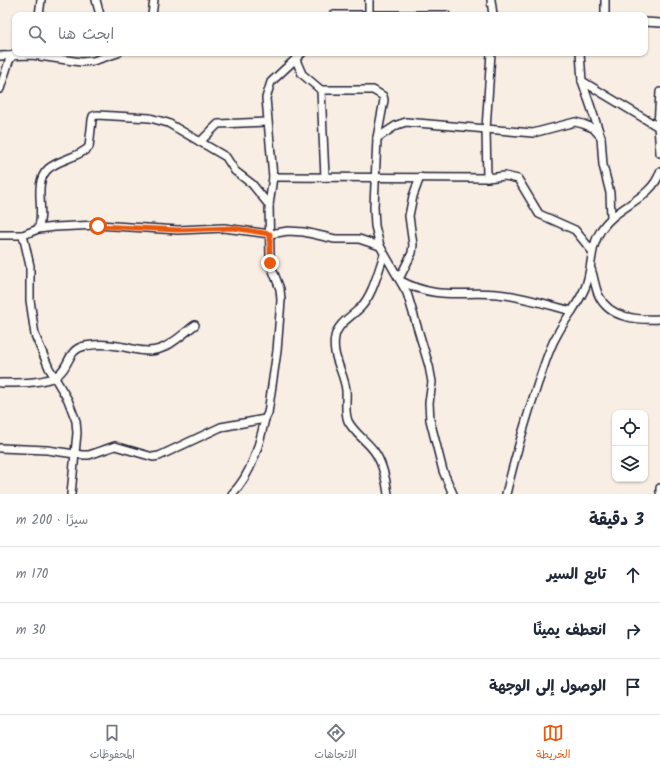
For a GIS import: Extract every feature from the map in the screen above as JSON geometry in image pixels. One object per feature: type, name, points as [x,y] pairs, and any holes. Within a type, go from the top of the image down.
[{"type":"street","points":[[39,12],[41,0]]},
{"type":"street","points":[[96,0],[99,12]]},
{"type":"street","points":[[152,12],[154,0]]},
{"type":"street","points":[[369,0],[369,12]]},
{"type":"street","points":[[491,0],[493,12]]},
{"type":"street","points":[[605,0],[605,12]]},
{"type":"street","points":[[648,22],[660,23]]},
{"type":"street","points":[[0,56],[12,54]]},
{"type":"street","points":[[0,89],[6,66],[14,56]]},
{"type":"street","points":[[38,56],[81,62],[93,61],[108,56]]},
{"type":"street","points":[[232,494],[250,469],[258,446],[268,413],[277,351],[281,300],[280,290],[270,263],[269,205],[273,177],[266,98],[268,88],[277,75],[299,56]]},
{"type":"street","points":[[487,178],[486,129],[491,56]]},
{"type":"street","points":[[580,56],[582,81],[601,136],[603,165],[610,192],[611,217]]},
{"type":"street","points":[[296,60],[302,74],[321,90],[373,90],[380,92],[384,100],[377,138],[374,216],[380,246],[406,293],[431,373],[430,420],[443,471],[453,494]]},
{"type":"street","points":[[582,81],[659,127]]},
{"type":"street","points":[[321,90],[325,177]]},
{"type":"street","points":[[660,92],[660,153]]},
{"type":"street","points":[[38,229],[42,215],[40,189],[43,175],[48,168],[89,147],[93,116],[97,115],[159,120],[226,157],[236,171],[252,184],[269,205]]},
{"type":"street","points":[[200,142],[218,124],[267,122]]},
{"type":"street","points":[[377,138],[397,125],[406,122],[533,133],[575,122],[593,128],[601,136]]},
{"type":"street","points":[[506,494],[530,409],[548,355],[556,335],[584,289],[592,251],[601,230],[611,217],[656,184],[660,172]]},
{"type":"street","points":[[273,177],[487,178],[505,176],[518,179],[539,214],[575,230],[592,251]]},
{"type":"street","points":[[400,280],[412,253],[413,245],[409,216],[413,196],[420,178]]},
{"type":"street","points":[[0,235],[23,235],[38,229],[98,226],[178,230],[224,228],[270,234],[288,231],[304,232],[335,240],[359,239],[380,246]]},
{"type":"street","points":[[23,235],[30,266],[29,286],[32,322],[39,348],[68,400],[76,421],[77,433],[72,494]]},
{"type":"street","points":[[384,255],[367,298],[362,306],[337,330],[335,345],[336,359],[346,391],[347,419],[351,426],[374,451],[385,477],[388,494]]},
{"type":"street","points":[[590,265],[599,296],[611,310],[625,317],[637,320],[660,319]]},
{"type":"street","points":[[400,280],[417,289],[428,292],[511,296],[572,311]]},
{"type":"street","points":[[0,383],[28,383],[55,377],[61,373],[69,356],[76,349],[84,346],[118,346],[149,352],[161,348],[195,325]]},
{"type":"street","points":[[0,448],[89,455],[115,446],[153,457],[159,456],[221,427],[265,419]]},
{"type":"route","points":[[98,226],[178,230],[233,228],[270,234],[270,263]]}]
